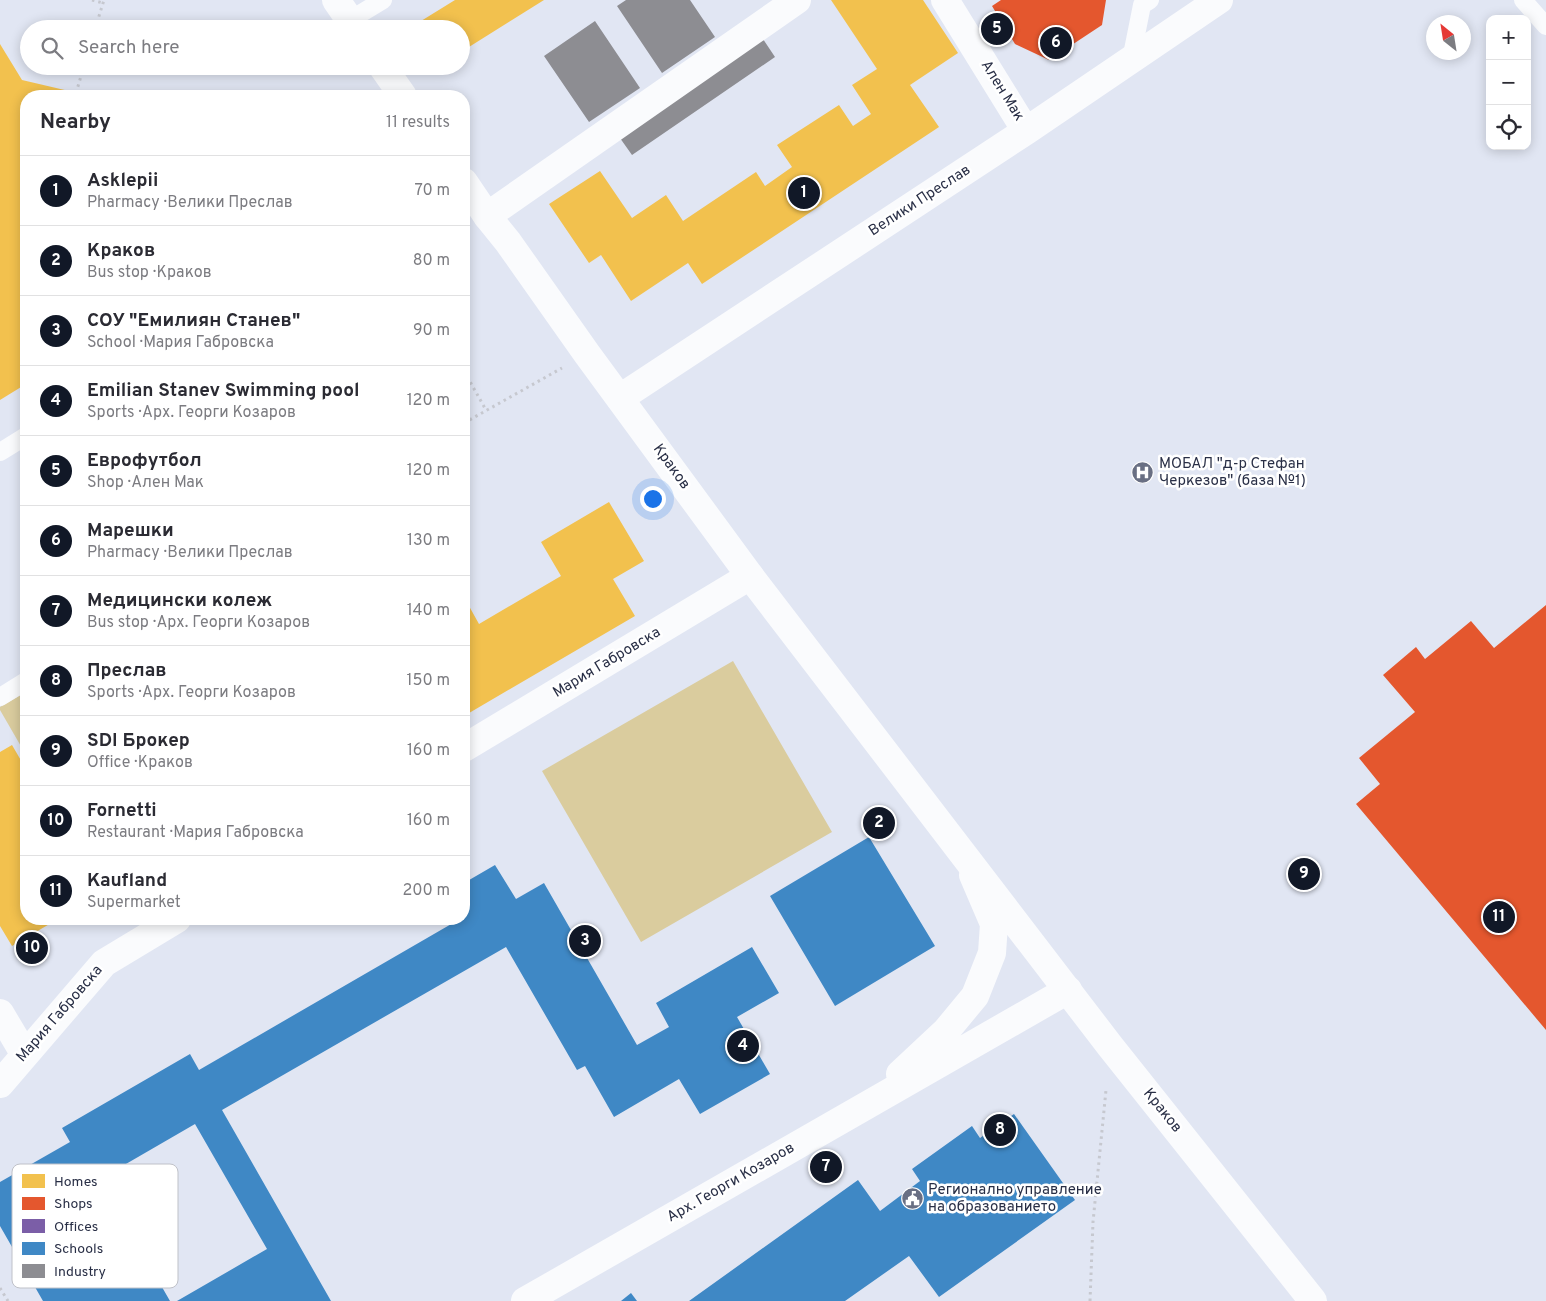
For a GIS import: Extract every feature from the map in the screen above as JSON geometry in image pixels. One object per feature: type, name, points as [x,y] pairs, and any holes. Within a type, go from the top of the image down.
[{"type":"street","points":[[487,216],[798,0]]},
{"type":"street","name":"Ален Мак","points":[[945,0],[1026,131]]},
{"type":"street","name":"Велики Преслав","points":[[620,398],[1026,131],[1219,0]]},
{"type":"street","points":[[388,75],[399,90]]},
{"type":"street","name":"Краков","points":[[470,191],[750,576],[1110,1046],[1312,1298]]},
{"type":"street","name":"Мария Габровска","points":[[470,744],[750,576]]},
{"type":"street","points":[[864,1107],[946,1031],[975,996],[992,953],[994,924],[965,857]]},
{"type":"street","name":"Мария Габровска","points":[[0,1084],[104,963],[167,925]]},
{"type":"street","name":"Арх. Георги Козаров","points":[[525,1301],[1068,990]]},
{"type":"street","points":[[0,1013],[25,1055]]},
{"type":"lane","points":[[347,16],[383,0]]},
{"type":"lane","points":[[1131,60],[1142,6],[1150,0]]},
{"type":"lane","points":[[1523,0],[1546,26]]},
{"type":"lane","points":[[0,452],[20,440]]},
{"type":"lane","points":[[0,697],[20,685]]},
{"type":"path","points":[[92,0],[103,2],[98,20]]},
{"type":"path","points":[[77,90],[81,75]]},
{"type":"path","points":[[470,419],[587,354]]},
{"type":"path","points":[[470,382],[486,410]]},
{"type":"path","points":[[1090,1301],[1093,1222],[1110,1046]]},
{"type":"path","points":[[0,1288],[8,1301]]},
{"type":"shaded area","points":[[733,661],[832,832],[641,942],[542,771]]},
{"type":"shaded area","points":[[20,695],[20,745],[0,710],[0,707]]},
{"type":"building: Homes","points":[[455,0],[544,0],[470,46],[470,20],[423,20]]},
{"type":"building: Homes","points":[[831,0],[923,0],[958,53],[910,85],[939,127],[702,284],[688,263],[631,301],[601,255],[589,263],[549,204],[600,171],[632,218],[666,195],[683,221],[756,172],[765,186],[792,167],[777,145],[839,105],[853,126],[871,114],[852,85],[877,69]]},
{"type":"building: Homes","points":[[0,44],[22,80],[65,90],[20,90],[20,388],[0,400]]},
{"type":"building: Homes","points":[[609,502],[644,561],[613,579],[635,616],[470,712],[470,608],[479,624],[561,576],[541,542]]},
{"type":"building: Homes","points":[[12,745],[20,759],[20,925],[48,925],[12,946],[0,926],[0,752]]},
{"type":"building: Shops","points":[[1001,0],[1106,0],[1102,25],[1049,60],[1015,44],[992,6]]},
{"type":"building: Shops","points":[[1546,605],[1546,1030],[1356,804],[1380,784],[1359,758],[1415,712],[1383,675],[1416,647],[1425,659],[1471,621],[1494,648]]},
{"type":"building: Offices","points":[[1307,858],[1321,875],[1301,890],[1288,873]]},
{"type":"building: Schools","points":[[869,837],[935,946],[835,1006],[770,896]]},
{"type":"building: Schools","points":[[495,865],[516,899],[544,883],[637,1045],[669,1027],[656,1003],[752,947],[779,993],[737,1017],[770,1074],[700,1114],[679,1079],[614,1117],[585,1066],[577,1070],[506,947],[222,1110],[331,1301],[177,1301],[267,1249],[195,1124],[126,1164],[32,1164],[70,1142],[62,1128],[190,1054],[199,1070],[450,925],[470,925],[470,880]]},
{"type":"building: Schools","points":[[1014,1114],[1075,1200],[939,1297],[909,1256],[845,1301],[689,1301],[858,1180],[880,1211],[920,1181],[912,1169],[972,1126],[980,1138]]},
{"type":"building: Schools","points":[[12,1175],[12,1247],[0,1226],[0,1182]]},
{"type":"building: Schools","points":[[36,1288],[163,1288],[170,1301],[43,1301]]},
{"type":"building: Schools","points":[[631,1293],[637,1301],[621,1301]]},
{"type":"building: Industry","points":[[626,0],[690,0],[715,37],[662,73],[617,6]]},
{"type":"building: Industry","points":[[595,21],[640,88],[589,122],[544,56]]},
{"type":"building: Industry","points":[[759,33],[775,57],[632,155],[615,131]]},
{"type":"place","name":"Еврофутбол","points":[[997,29]]},
{"type":"place","name":"Марешки","points":[[1056,43]]},
{"type":"place","name":"Asklepii","points":[[804,193]]},
{"type":"place","name":"МОБАЛ \"д-р Стефан Черкезов\" (база №1)","points":[[1143,473]]},
{"type":"place","name":"Краков","points":[[879,823]]},
{"type":"place","name":"SDI Брокер","points":[[1304,874]]},
{"type":"place","name":"Kaufland","points":[[1499,917]]},
{"type":"place","name":"СОУ \"Емилиян Станев\"","points":[[585,941]]},
{"type":"place","name":"Fornetti","points":[[32,948]]},
{"type":"place","name":"Emilian Stanev Swimming pool","points":[[743,1046]]},
{"type":"place","name":"Преслав","points":[[1000,1130]]},
{"type":"place","name":"Медицински колеж","points":[[826,1167]]},
{"type":"place","name":"Регионално управление на образованието","points":[[912,1199]]}]
